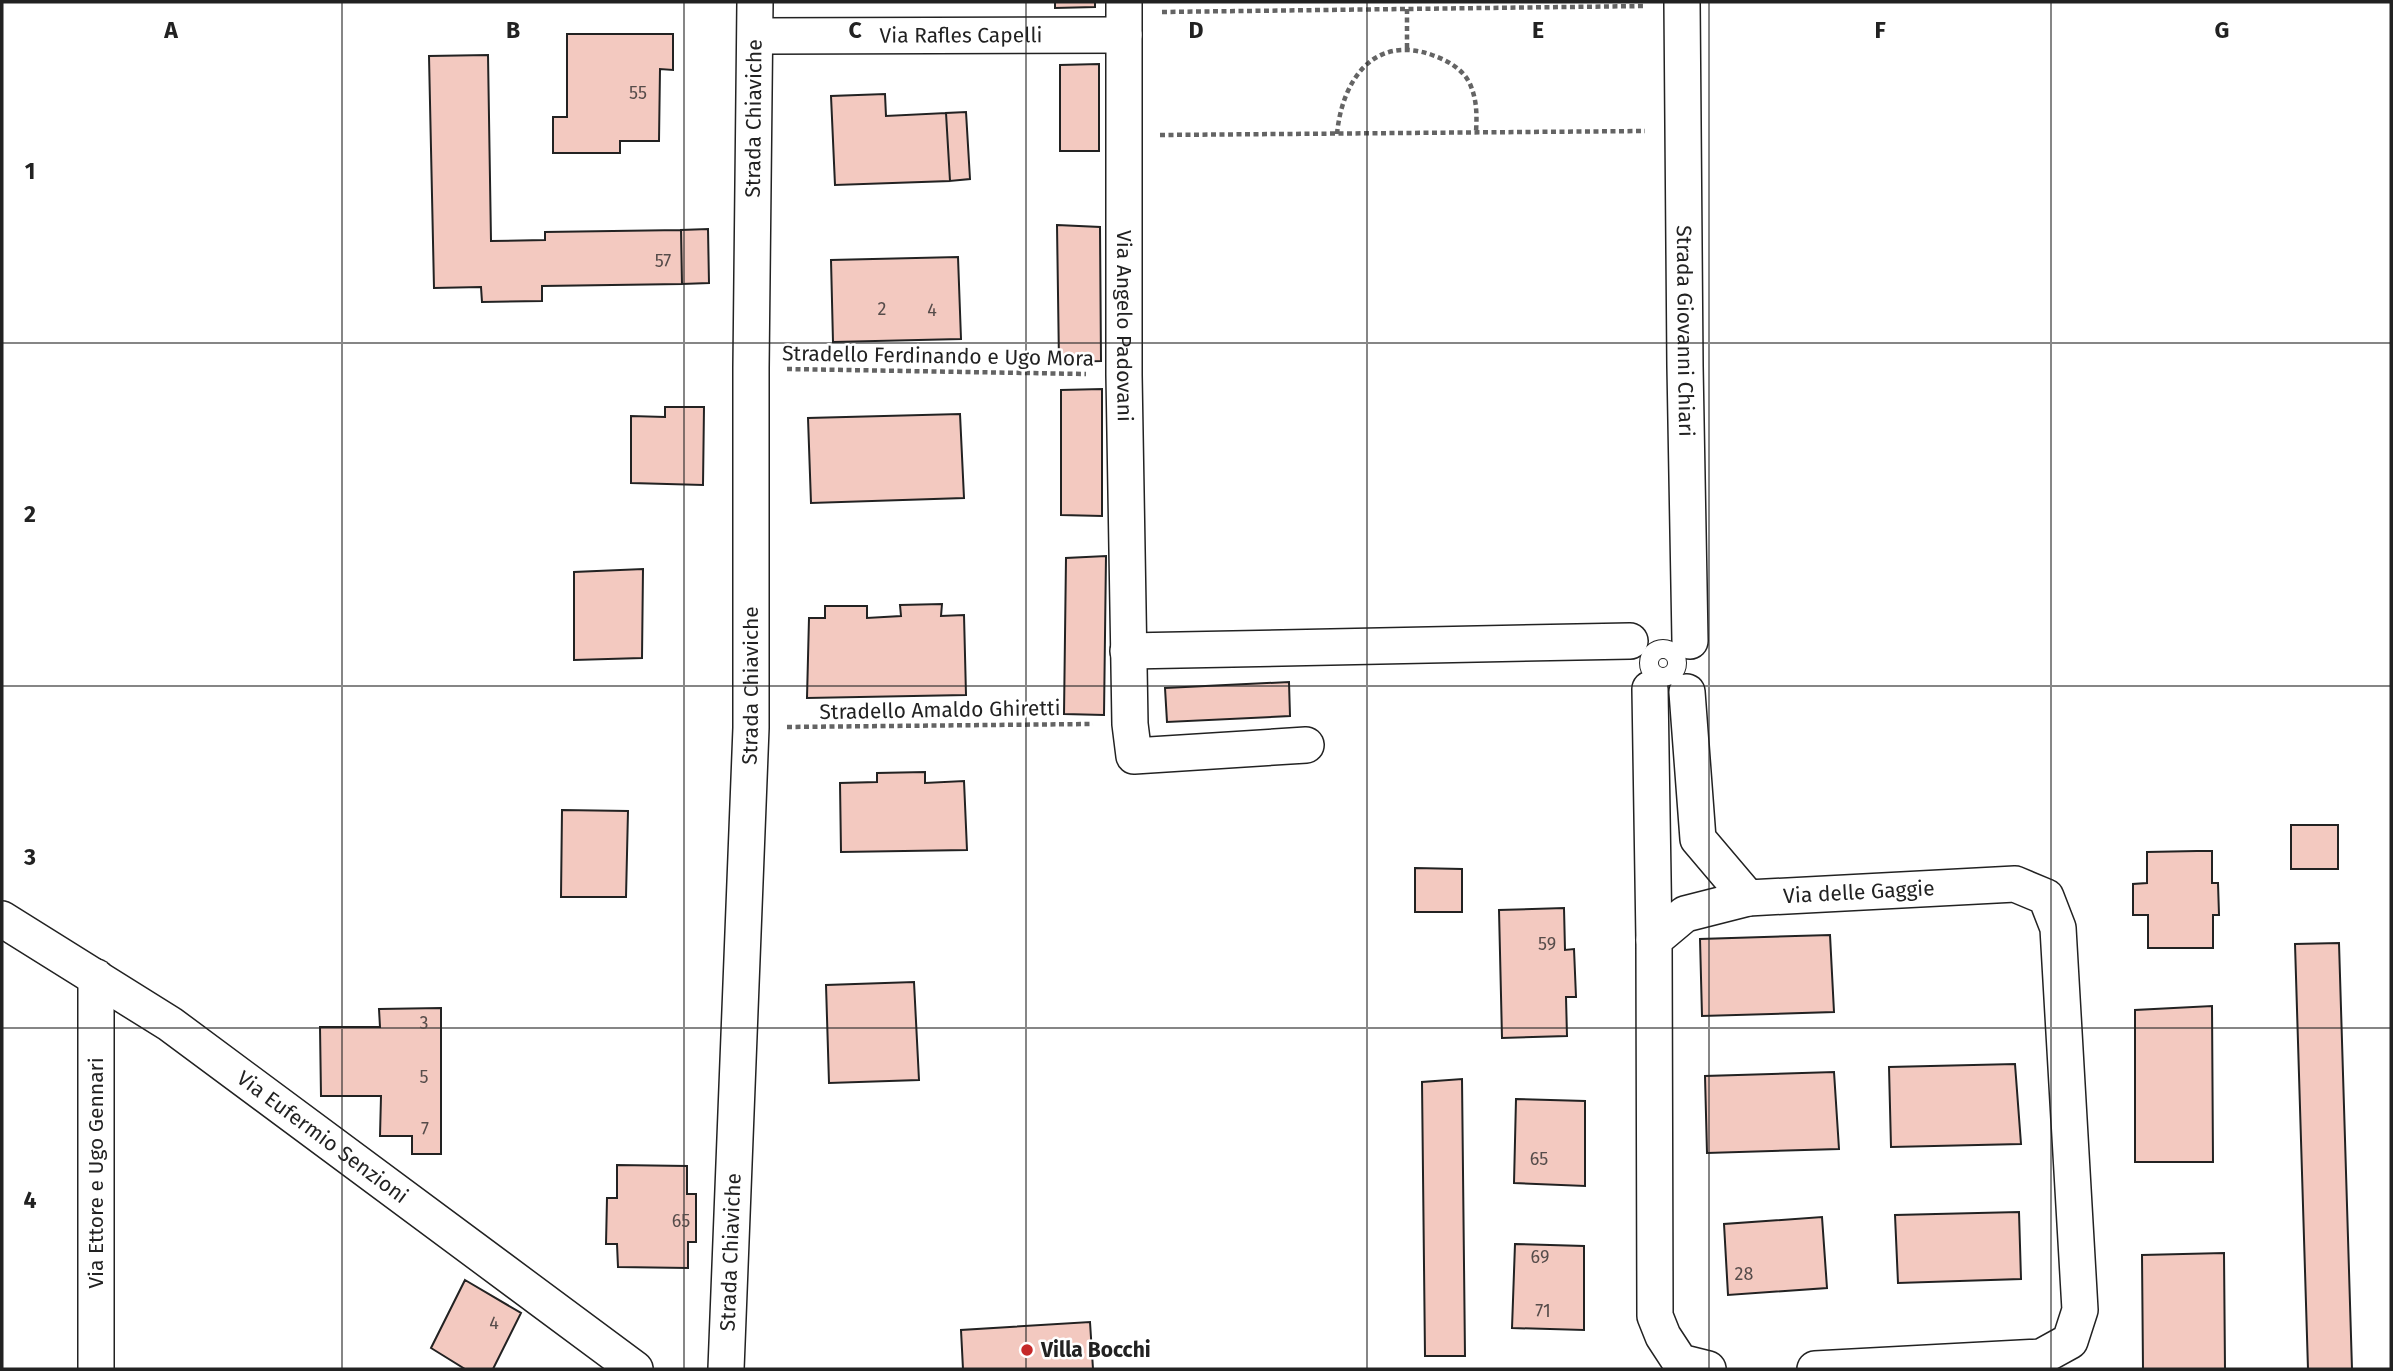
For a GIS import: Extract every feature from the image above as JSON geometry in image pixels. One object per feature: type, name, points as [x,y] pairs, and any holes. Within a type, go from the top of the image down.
[{"type":"street","name":"Strada Giovanni Chiari","points":[[1682,4],[1685,353],[1682,647]]},
{"type":"street","name":"Via Rafles Capelli","points":[[755,19],[1124,17]]},
{"type":"street","name":"Via Angelo Padovani","points":[[1124,17],[1124,375],[1128,651],[1130,724],[1134,755],[1306,745]]},
{"type":"street","name":"Strada Chiaviche","points":[[726,1369],[751,728],[755,19]]},
{"type":"street","points":[[1128,651],[1657,671]]},
{"type":"street","name":"Strada Giovanni Chiari","points":[[1657,671],[1698,839],[1748,898]]},
{"type":"street","name":"Strada Giovanni Chiari","points":[[1654,940],[1657,671]]},
{"type":"street","name":"Via delle Gaggie","points":[[1654,940],[1685,914],[1748,898],[2015,884],[2046,897],[2058,928],[2080,1310],[2070,1341],[2040,1363],[1815,1369]]},
{"type":"street","name":"Via Eufermio Senzioni","points":[[2,919],[170,1024],[635,1369]]},
{"type":"street","points":[[1654,940],[1655,1316],[1663,1336],[1680,1362],[1708,1369]]},
{"type":"street","name":"Via Ettore e Ugo Gennari","points":[[96,977],[96,1369]]},
{"type":"lane","name":"Strada Giovanni Chiari","points":[[1657,671],[1678,662],[1682,647]]},
{"type":"path","points":[[1124,17],[1682,4]]},
{"type":"path","points":[[1407,9],[1407,49]]},
{"type":"path","points":[[1337,134],[1345,93],[1364,66],[1374,58],[1396,49],[1417,50],[1453,64],[1469,81],[1477,105],[1476,132]]},
{"type":"path","points":[[1125,135],[1684,131]]},
{"type":"path","name":"Stradello Ferdinando e Ugo Mora","points":[[751,368],[1124,375]]},
{"type":"path","name":"Stradello Amaldo Ghiretti","points":[[751,728],[1130,724]]},
{"type":"building","points":[[1055,2],[1095,2],[1095,7],[1055,8]]},
{"type":"building","points":[[567,34],[673,34],[673,70],[660,69],[659,141],[620,141],[620,153],[553,153],[553,117],[567,117]]},
{"type":"building","points":[[488,55],[491,241],[545,240],[545,232],[681,230],[682,284],[542,286],[542,301],[482,302],[481,287],[434,288],[429,56]]},
{"type":"building","points":[[1099,64],[1099,151],[1060,151],[1060,65]]},
{"type":"building","points":[[885,94],[886,116],[946,113],[950,181],[835,185],[831,96]]},
{"type":"building","points":[[966,112],[970,179],[950,181],[946,113]]},
{"type":"building","points":[[1057,225],[1100,227],[1101,361],[1059,362]]},
{"type":"building","points":[[708,229],[709,283],[682,284],[681,230]]},
{"type":"building","points":[[958,257],[961,339],[833,342],[831,260]]},
{"type":"building","points":[[1102,389],[1102,516],[1061,515],[1061,390]]},
{"type":"building","points":[[665,407],[704,407],[703,485],[631,483],[631,416],[665,417]]},
{"type":"building","points":[[960,414],[964,498],[811,503],[808,418]]},
{"type":"building","points":[[1106,556],[1104,715],[1064,714],[1066,558]]},
{"type":"building","points":[[643,569],[642,658],[574,660],[574,572]]},
{"type":"building","points":[[942,604],[941,616],[964,615],[966,695],[807,698],[809,618],[825,618],[825,606],[867,606],[867,618],[901,616],[900,605]]},
{"type":"building","points":[[1289,682],[1290,716],[1167,722],[1165,688]]},
{"type":"building","points":[[925,772],[925,783],[964,781],[967,850],[841,852],[840,783],[877,782],[877,773]]},
{"type":"building","points":[[562,810],[628,811],[626,897],[561,897]]},
{"type":"building","points":[[2291,825],[2338,825],[2338,869],[2291,869]]},
{"type":"building","points":[[2212,851],[2212,883],[2218,883],[2219,915],[2213,915],[2213,948],[2148,948],[2148,915],[2133,915],[2133,884],[2147,883],[2147,852]]},
{"type":"building","points":[[1415,868],[1462,869],[1462,912],[1415,912]]},
{"type":"building","points":[[1564,908],[1565,950],[1574,949],[1576,997],[1566,997],[1567,1036],[1502,1038],[1499,910]]},
{"type":"building","points":[[1830,935],[1834,1012],[1702,1016],[1700,939]]},
{"type":"building","points":[[2339,943],[2352,1369],[2308,1369],[2295,944]]},
{"type":"building","points":[[914,982],[919,1080],[829,1083],[826,985]]},
{"type":"building","points":[[2212,1006],[2213,1162],[2135,1162],[2135,1010]]},
{"type":"building","points":[[441,1008],[441,1154],[412,1154],[412,1136],[380,1136],[381,1096],[321,1096],[320,1027],[380,1027],[379,1009]]},
{"type":"building","points":[[2015,1064],[2021,1144],[1891,1147],[1889,1067]]},
{"type":"building","points":[[1834,1072],[1839,1149],[1707,1153],[1705,1076]]},
{"type":"building","points":[[1462,1079],[1465,1356],[1425,1356],[1422,1082]]},
{"type":"building","points":[[1516,1099],[1585,1101],[1585,1186],[1514,1183]]},
{"type":"building","points":[[617,1165],[687,1166],[687,1194],[696,1194],[696,1242],[688,1242],[688,1268],[618,1267],[617,1244],[606,1244],[607,1198],[617,1198]]},
{"type":"building","points":[[2019,1212],[2021,1279],[1898,1283],[1895,1215]]},
{"type":"building","points":[[1822,1217],[1827,1288],[1728,1295],[1724,1224]]},
{"type":"building","points":[[1515,1244],[1584,1246],[1584,1330],[1512,1328]]},
{"type":"building","points":[[2224,1253],[2225,1369],[2143,1369],[2142,1255]]},
{"type":"building","points":[[465,1280],[521,1313],[493,1369],[465,1369],[431,1348]]},
{"type":"building","name":"Villa Bocchi","points":[[1090,1322],[1093,1369],[963,1369],[961,1330]]},
{"type":"place","name":"Villa Bocchi","points":[[1027,1350]]}]
